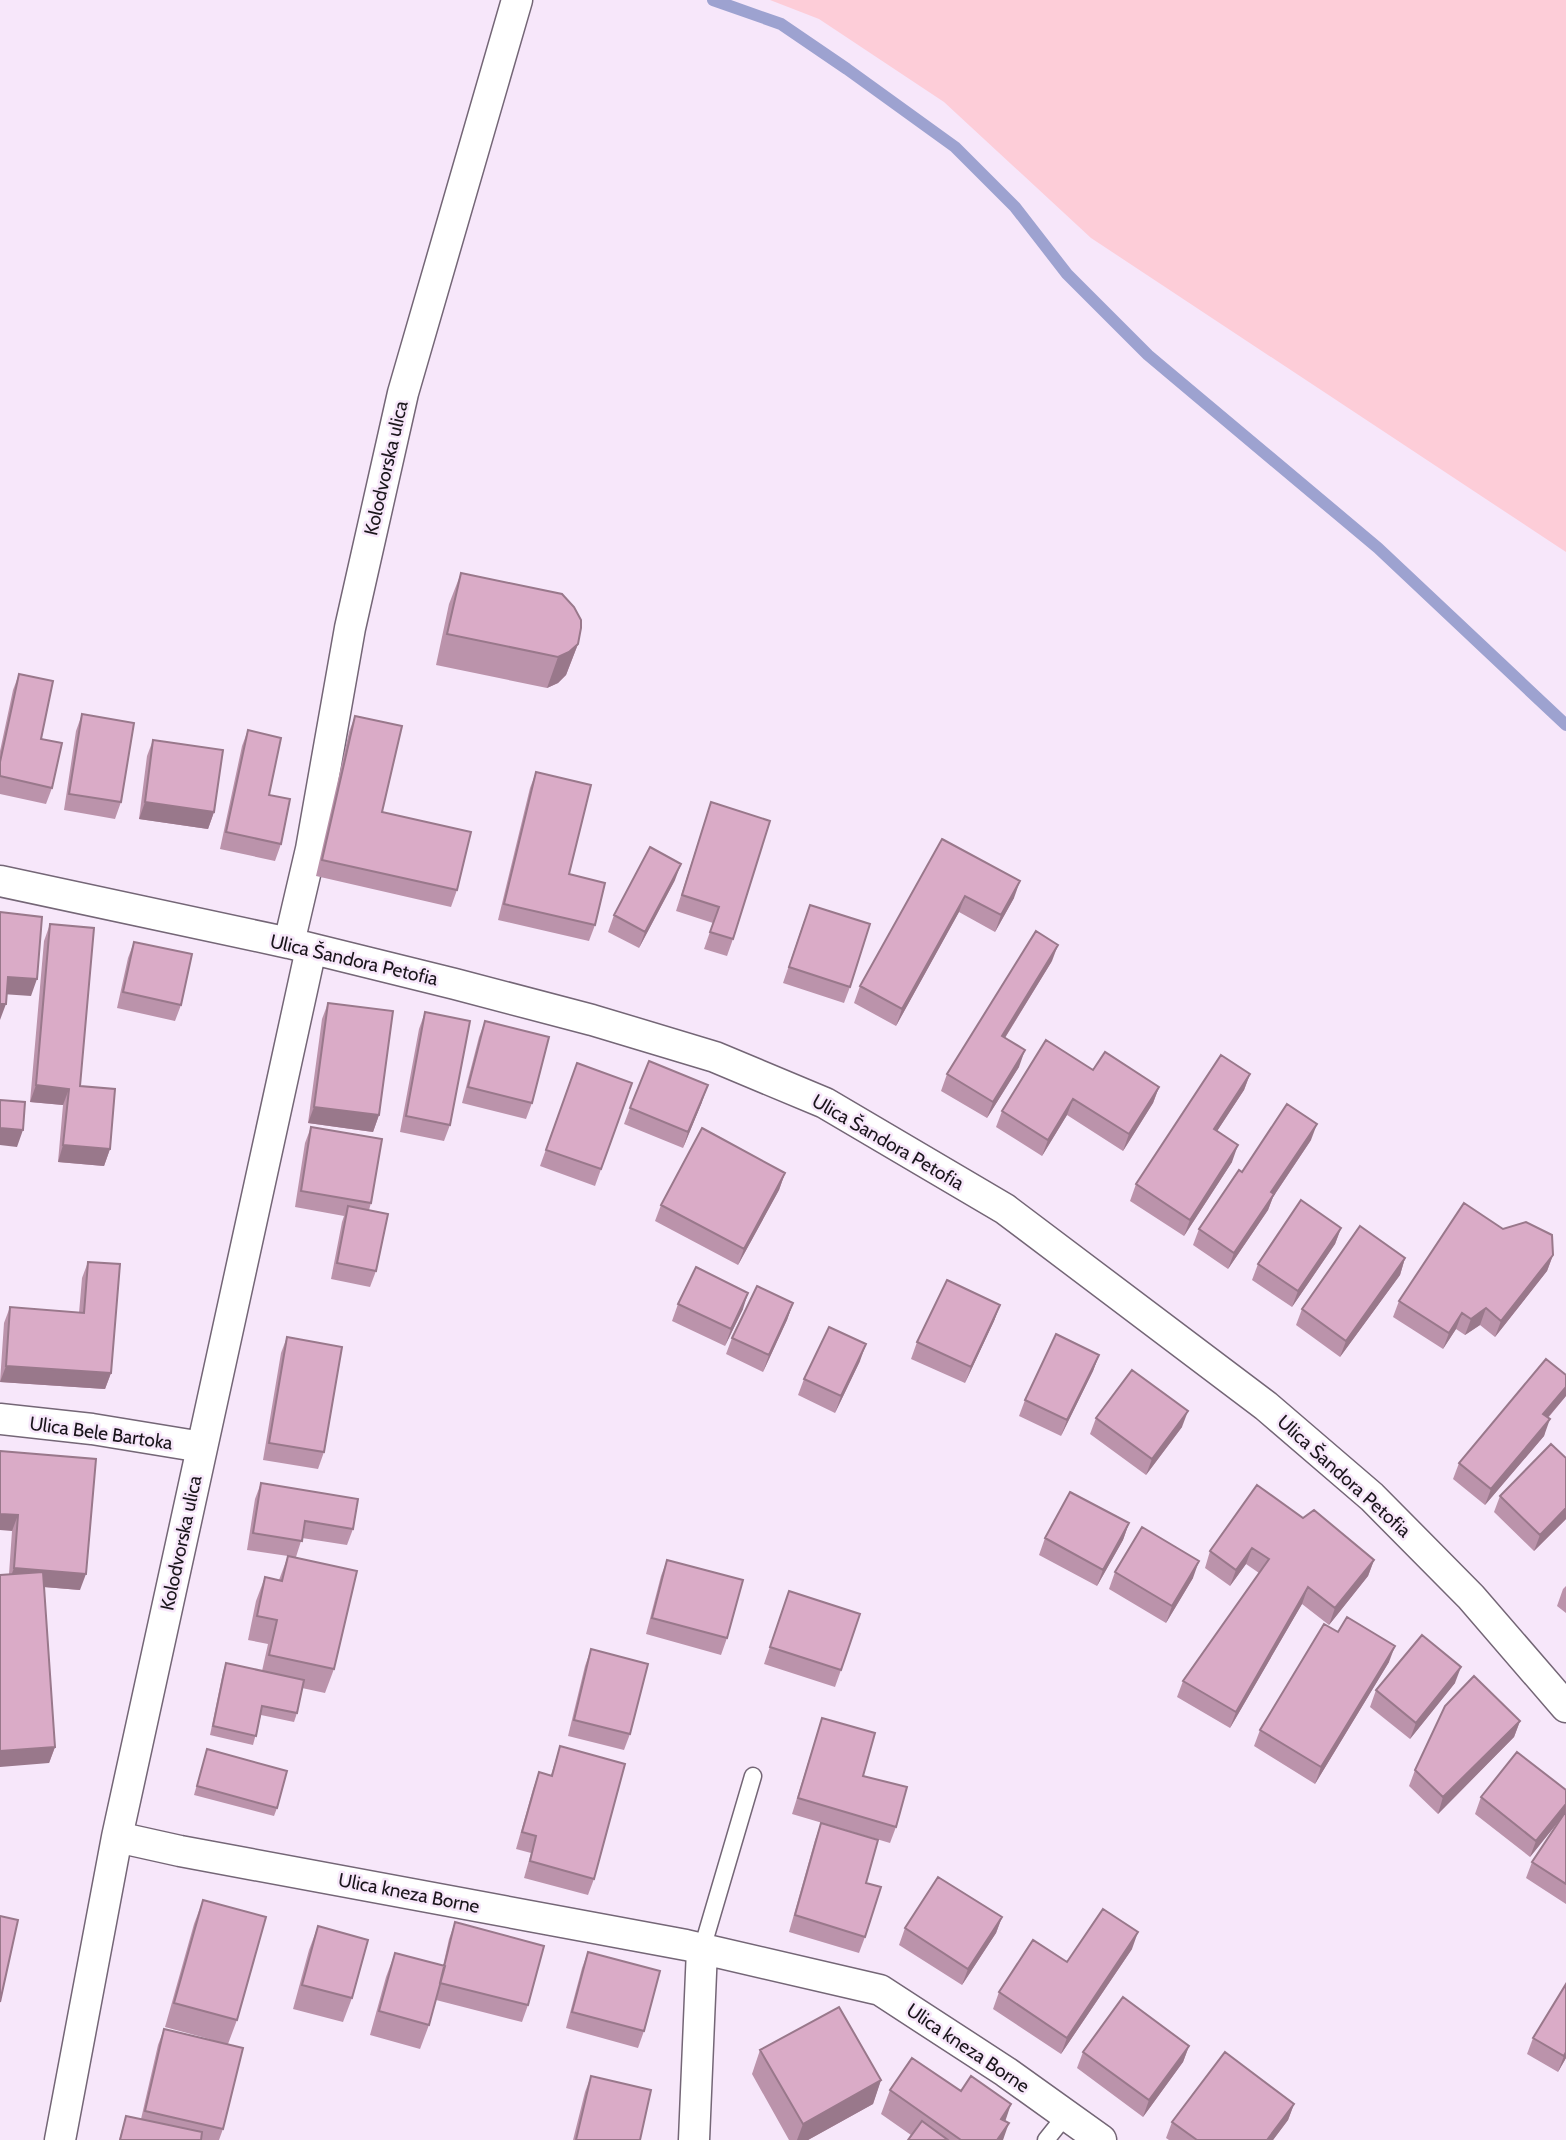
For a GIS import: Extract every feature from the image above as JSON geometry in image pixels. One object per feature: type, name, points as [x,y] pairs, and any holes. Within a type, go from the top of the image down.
[{"type":"street","name":"Kolodvorska ulica","points":[[60,2140],[117,1837],[202,1447],[300,946],[311,849],[350,628],[403,393],[517,0]]},
{"type":"street","name":"Ulica Šandora Petofia","points":[[0,881],[300,946],[592,1020],[715,1057],[825,1103],[1005,1209],[1266,1406],[1372,1497],[1471,1597],[1566,1707]]},
{"type":"street","name":"Ulica Bele Bartoka","points":[[0,1419],[92,1429],[202,1447]]},
{"type":"street","name":"Ulica kneza Borne","points":[[117,1837],[702,1949],[880,1990],[1006,2072],[1101,2140]]},
{"type":"street","points":[[694,2140],[702,1949]]},
{"type":"lane","points":[[702,1949],[752,1776]]},
{"type":"lane","points":[[1046,2140],[1066,2115]]},
{"type":"shaded area","points":[[770,0],[1566,0],[1566,552],[1091,238],[944,102],[819,19]]},
{"type":"building","points":[[461,573],[562,594],[581,620],[578,644],[558,657],[447,634]]},
{"type":"building","points":[[19,674],[53,681],[41,739],[62,743],[52,788],[0,776],[0,762]]},
{"type":"building","points":[[82,714],[134,723],[121,802],[69,794]]},
{"type":"building","points":[[355,716],[402,726],[382,812],[471,832],[457,890],[322,860]]},
{"type":"building","points":[[248,730],[281,738],[269,795],[290,799],[281,844],[226,832]]},
{"type":"building","points":[[153,740],[223,750],[214,812],[145,802]]},
{"type":"building","points":[[536,772],[591,785],[569,874],[605,883],[595,925],[504,904]]},
{"type":"building","points":[[711,802],[770,821],[733,939],[710,932],[719,907],[682,895]]},
{"type":"building","points":[[942,839],[1020,881],[1001,915],[965,896],[902,1009],[860,986]]},
{"type":"building","points":[[650,847],[681,864],[645,932],[614,915]]},
{"type":"building","points":[[810,905],[870,924],[850,987],[789,967]]},
{"type":"building","points":[[0,912],[42,917],[37,979],[8,977],[6,1004],[0,1004]]},
{"type":"building","points":[[50,924],[94,928],[80,1086],[115,1089],[110,1149],[63,1145],[69,1089],[36,1085]]},
{"type":"building","points":[[1036,931],[1058,945],[1002,1036],[1025,1050],[993,1102],[947,1074]]},
{"type":"building","points":[[134,942],[192,954],[181,1005],[123,992]]},
{"type":"building","points":[[328,1003],[393,1011],[379,1115],[314,1107]]},
{"type":"building","points":[[425,1012],[470,1021],[450,1125],[406,1116]]},
{"type":"building","points":[[485,1021],[549,1037],[532,1103],[468,1087]]},
{"type":"building","points":[[1046,1040],[1093,1070],[1105,1052],[1159,1087],[1129,1134],[1073,1099],[1048,1140],[1002,1111]]},
{"type":"building","points":[[1221,1055],[1250,1074],[1214,1129],[1238,1145],[1190,1220],[1136,1184]]},
{"type":"building","points":[[649,1061],[708,1085],[688,1132],[630,1108]]},
{"type":"building","points":[[577,1063],[632,1083],[601,1169],[546,1150]]},
{"type":"building","points":[[0,1100],[25,1102],[23,1130],[0,1128]]},
{"type":"building","points":[[1287,1104],[1317,1124],[1234,1253],[1199,1229],[1239,1170],[1242,1172]]},
{"type":"building","points":[[311,1127],[382,1139],[371,1203],[301,1191]]},
{"type":"building","points":[[702,1128],[785,1173],[744,1249],[661,1205]]},
{"type":"building","points":[[1301,1200],[1341,1228],[1298,1291],[1258,1264]]},
{"type":"building","points":[[1464,1203],[1503,1229],[1526,1222],[1552,1235],[1553,1255],[1501,1321],[1486,1308],[1471,1319],[1462,1313],[1449,1333],[1399,1301]]},
{"type":"building","points":[[348,1206],[388,1214],[376,1271],[337,1263]]},
{"type":"building","points":[[1360,1226],[1405,1258],[1346,1341],[1302,1309]]},
{"type":"building","points":[[88,1262],[120,1264],[111,1373],[6,1366],[10,1307],[84,1313]]},
{"type":"building","points":[[696,1267],[748,1293],[731,1329],[678,1304]]},
{"type":"building","points":[[947,1280],[1000,1305],[971,1367],[917,1342]]},
{"type":"building","points":[[757,1286],[793,1303],[769,1355],[732,1338]]},
{"type":"building","points":[[829,1327],[866,1344],[841,1396],[804,1379]]},
{"type":"building","points":[[1056,1334],[1099,1355],[1067,1420],[1025,1400]]},
{"type":"building","points":[[287,1337],[342,1347],[324,1452],[269,1443]]},
{"type":"building","points":[[1546,1359],[1566,1375],[1566,1387],[1543,1414],[1550,1419],[1491,1489],[1459,1463]]},
{"type":"building","points":[[1132,1370],[1188,1411],[1152,1459],[1096,1418]]},
{"type":"building","points":[[1551,1444],[1566,1458],[1566,1508],[1540,1535],[1500,1496]]},
{"type":"building","points":[[0,1451],[96,1459],[86,1574],[14,1568],[18,1515],[0,1514]]},
{"type":"building","points":[[261,1483],[358,1499],[353,1529],[305,1521],[302,1541],[253,1533]]},
{"type":"building","points":[[1257,1485],[1303,1518],[1314,1510],[1374,1560],[1335,1608],[1308,1587],[1236,1712],[1183,1681],[1269,1559],[1252,1548],[1236,1570],[1210,1551]]},
{"type":"building","points":[[1070,1492],[1129,1523],[1103,1570],[1045,1538]]},
{"type":"building","points":[[1142,1527],[1199,1561],[1172,1606],[1115,1572]]},
{"type":"building","points":[[288,1556],[357,1571],[334,1669],[269,1655],[277,1620],[257,1616],[265,1577],[282,1581]]},
{"type":"building","points":[[667,1560],[743,1580],[727,1638],[652,1618]]},
{"type":"building","points":[[43,1572],[55,1747],[0,1751],[0,1575]]},
{"type":"building","points":[[789,1591],[860,1614],[841,1670],[770,1647]]},
{"type":"building","points":[[1347,1617],[1395,1646],[1321,1767],[1260,1730],[1324,1624],[1338,1632]]},
{"type":"building","points":[[1422,1635],[1461,1667],[1416,1723],[1376,1690]]},
{"type":"building","points":[[591,1649],[648,1664],[630,1734],[574,1720]]},
{"type":"building","points":[[226,1663],[304,1680],[297,1713],[262,1706],[256,1736],[213,1726]]},
{"type":"building","points":[[1474,1676],[1520,1721],[1443,1797],[1415,1770],[1445,1706]]},
{"type":"building","points":[[822,1718],[875,1733],[863,1776],[907,1787],[896,1827],[798,1798]]},
{"type":"building","points":[[560,1746],[625,1764],[594,1879],[530,1861],[536,1836],[522,1832],[539,1772],[552,1776]]},
{"type":"building","points":[[207,1749],[287,1771],[277,1808],[197,1786]]},
{"type":"building","points":[[1517,1752],[1566,1790],[1566,1804],[1536,1841],[1481,1797]]},
{"type":"building","points":[[1566,1811],[1566,1884],[1532,1862]]},
{"type":"building","points":[[821,1823],[878,1840],[866,1883],[881,1887],[865,1937],[795,1915]]},
{"type":"building","points":[[938,1877],[1002,1917],[968,1969],[905,1928]]},
{"type":"building","points":[[203,1900],[266,1917],[237,2020],[174,2003]]},
{"type":"building","points":[[1103,1909],[1138,1932],[1067,2038],[999,1992],[1033,1940],[1067,1962]]},
{"type":"building","points":[[0,1916],[18,1920],[0,2002]]},
{"type":"building","points":[[455,1922],[544,1946],[528,2005],[440,1983]]},
{"type":"building","points":[[318,1926],[368,1940],[352,1998],[302,1985]]},
{"type":"building","points":[[588,1952],[660,1971],[644,2031],[572,2012]]},
{"type":"building","points":[[395,1953],[445,1966],[429,2025],[379,2011]]},
{"type":"building","points":[[1566,1984],[1566,2052],[1564,2056],[1533,2038]]},
{"type":"building","points":[[1123,1997],[1189,2046],[1149,2100],[1083,2052]]},
{"type":"building","points":[[839,2007],[881,2080],[803,2124],[760,2050]]},
{"type":"building","points":[[164,2029],[243,2048],[223,2129],[145,2111]]},
{"type":"building","points":[[1225,2052],[1294,2104],[1267,2140],[1197,2140],[1172,2122]]},
{"type":"building","points":[[912,2058],[961,2091],[971,2076],[1011,2104],[1001,2119],[1009,2123],[997,2140],[961,2140],[890,2090]]},
{"type":"building","points":[[591,2076],[651,2090],[640,2140],[576,2140]]},
{"type":"building","points":[[126,2116],[202,2132],[201,2140],[120,2140]]},
{"type":"building","points":[[922,2121],[948,2140],[908,2140]]},
{"type":"waterway","points":[[713,0],[781,24],[955,147],[1015,207],[1067,274],[1148,355],[1378,548],[1566,725]]}]
